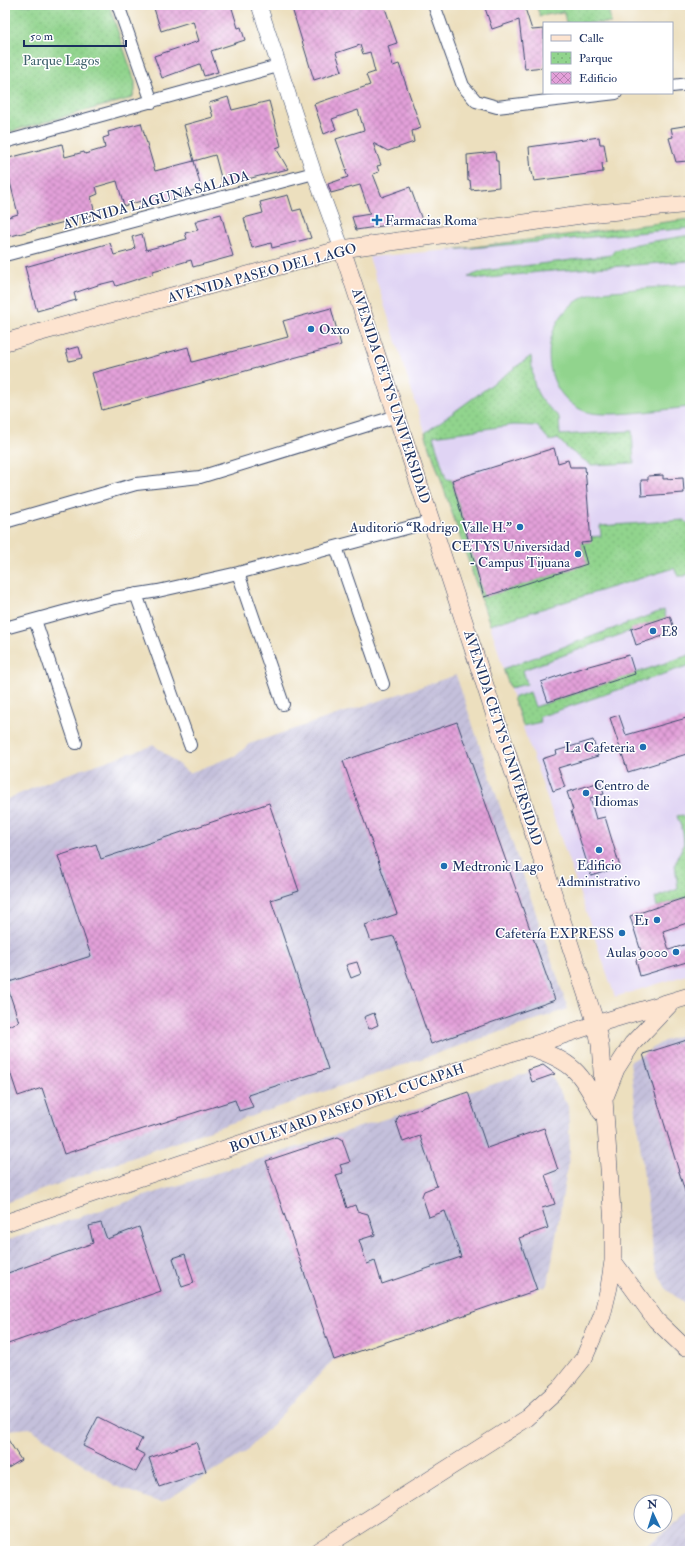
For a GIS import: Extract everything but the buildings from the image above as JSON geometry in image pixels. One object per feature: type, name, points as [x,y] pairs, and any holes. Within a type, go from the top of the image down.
[{"type":"main road","name":"AVENIDA PASEO DEL LAGO","points":[[5,342],[342,249],[588,214],[690,204]]},
{"type":"main road","name":"AVENIDA CETYS UNIVERSIDAD","points":[[318,1551],[527,1418],[560,1388],[584,1358],[602,1316],[613,1261],[613,1224],[604,1119],[600,1044],[596,1024],[433,521],[342,249]]},
{"type":"main road","name":"BOULEVARD PASEO DEL CUCAPAH","points":[[5,1223],[596,1024],[690,996]]},
{"type":"main road","points":[[603,1101],[616,1069],[632,1044],[672,1002]]},
{"type":"main road","points":[[529,1047],[551,1054],[565,1061],[577,1072],[588,1086],[604,1119]]},
{"type":"main road","points":[[613,1261],[656,1320],[684,1347]]},
{"type":"street","points":[[118,5],[152,102]]},
{"type":"street","points":[[260,5],[278,66],[314,173],[342,249]]},
{"type":"street","points":[[434,5],[462,86],[476,101],[497,107],[608,94]]},
{"type":"street","points":[[5,142],[278,66]]},
{"type":"street","points":[[673,86],[690,84]]},
{"type":"street","name":"AVENIDA LAGUNA SALADA","points":[[5,255],[314,173]]},
{"type":"street","points":[[5,522],[136,484],[200,477],[398,416]]},
{"type":"street","points":[[5,628],[114,598],[158,592],[238,573],[433,521]]},
{"type":"street","points":[[336,547],[383,684]]},
{"type":"street","points":[[238,573],[283,704]]},
{"type":"street","points":[[136,594],[190,745]]},
{"type":"street","points":[[34,620],[76,743]]},
{"type":"shaded area","name":"CETYS Universidad - Campus Tijuana","points":[[690,219],[690,974],[615,997],[503,669],[496,643],[429,445],[369,257],[450,250]]},
{"type":"shaded area","points":[[456,675],[568,1009],[196,1135],[5,1203],[5,800],[62,776],[154,745],[189,773],[237,755],[249,744]]},
{"type":"shaded area","points":[[690,1031],[690,1307],[667,1290],[655,1268],[630,1062],[664,1041]]},
{"type":"shaded area","points":[[537,1070],[552,1077],[568,1106],[570,1151],[548,1285],[336,1357],[246,1452],[161,1503],[115,1486],[30,1428],[7,1430],[5,1435],[5,1241]]},
{"type":"shaded area","points":[[690,1511],[690,1551],[640,1551],[662,1534],[673,1534],[673,1525]]},
{"type":"green space","name":"Parque Lagos","points":[[5,5],[109,5],[135,82],[135,91],[132,98],[5,133]]},
{"type":"green space","points":[[536,5],[608,5],[611,22],[566,22],[564,12],[540,16]]},
{"type":"green space","points":[[690,219],[690,228],[450,250]]},
{"type":"green space","points":[[690,235],[690,261],[539,272],[482,279],[468,277],[483,271],[611,255],[615,250],[637,244]]},
{"type":"green space","points":[[690,285],[690,407],[635,413],[605,414],[584,411],[568,401],[557,387],[551,370],[549,353],[552,335],[559,319],[571,306],[587,296],[601,292]]},
{"type":"green space","points":[[531,356],[536,390],[544,402],[559,417],[560,435],[632,431],[634,463],[591,465],[568,449],[558,439],[550,441],[537,426],[514,425],[433,436],[446,479],[452,480],[484,597],[586,564],[581,543],[590,542],[590,537],[601,536],[600,526],[684,520],[690,525],[690,573],[685,576],[678,576],[674,568],[490,625],[425,433]]},
{"type":"green space","points":[[664,610],[666,618],[523,670],[527,684],[510,688],[503,669]]},
{"type":"green space","points":[[689,655],[690,665],[539,717],[541,722],[523,726],[513,698],[530,692],[535,707]]},
{"type":"green space","points":[[683,815],[690,823],[690,896],[657,907],[655,898],[678,889],[675,864],[684,843],[683,832],[677,816]]},
{"type":"place","name":"Farmacias Roma","points":[[377,220]]},
{"type":"place","name":"Oxxo","points":[[311,329]]},
{"type":"place","name":"Auditorio “Rodrigo Valle H.”","points":[[520,527]]},
{"type":"place","name":"CETYS Universidad - Campus Tijuana","points":[[578,554]]},
{"type":"place","name":"E8","points":[[653,631]]},
{"type":"place","name":"La Cafeteria","points":[[643,747]]},
{"type":"place","name":"Centro de Idiomas","points":[[586,793]]},
{"type":"place","name":"Edificio Administrativo","points":[[599,850]]},
{"type":"place","name":"Medtronic Lago","points":[[444,866]]},
{"type":"place","name":"E1","points":[[657,920]]},
{"type":"place","name":"Cafetería EXPRESS","points":[[622,933]]},
{"type":"place","name":"Aulas 9000","points":[[676,952]]}]
